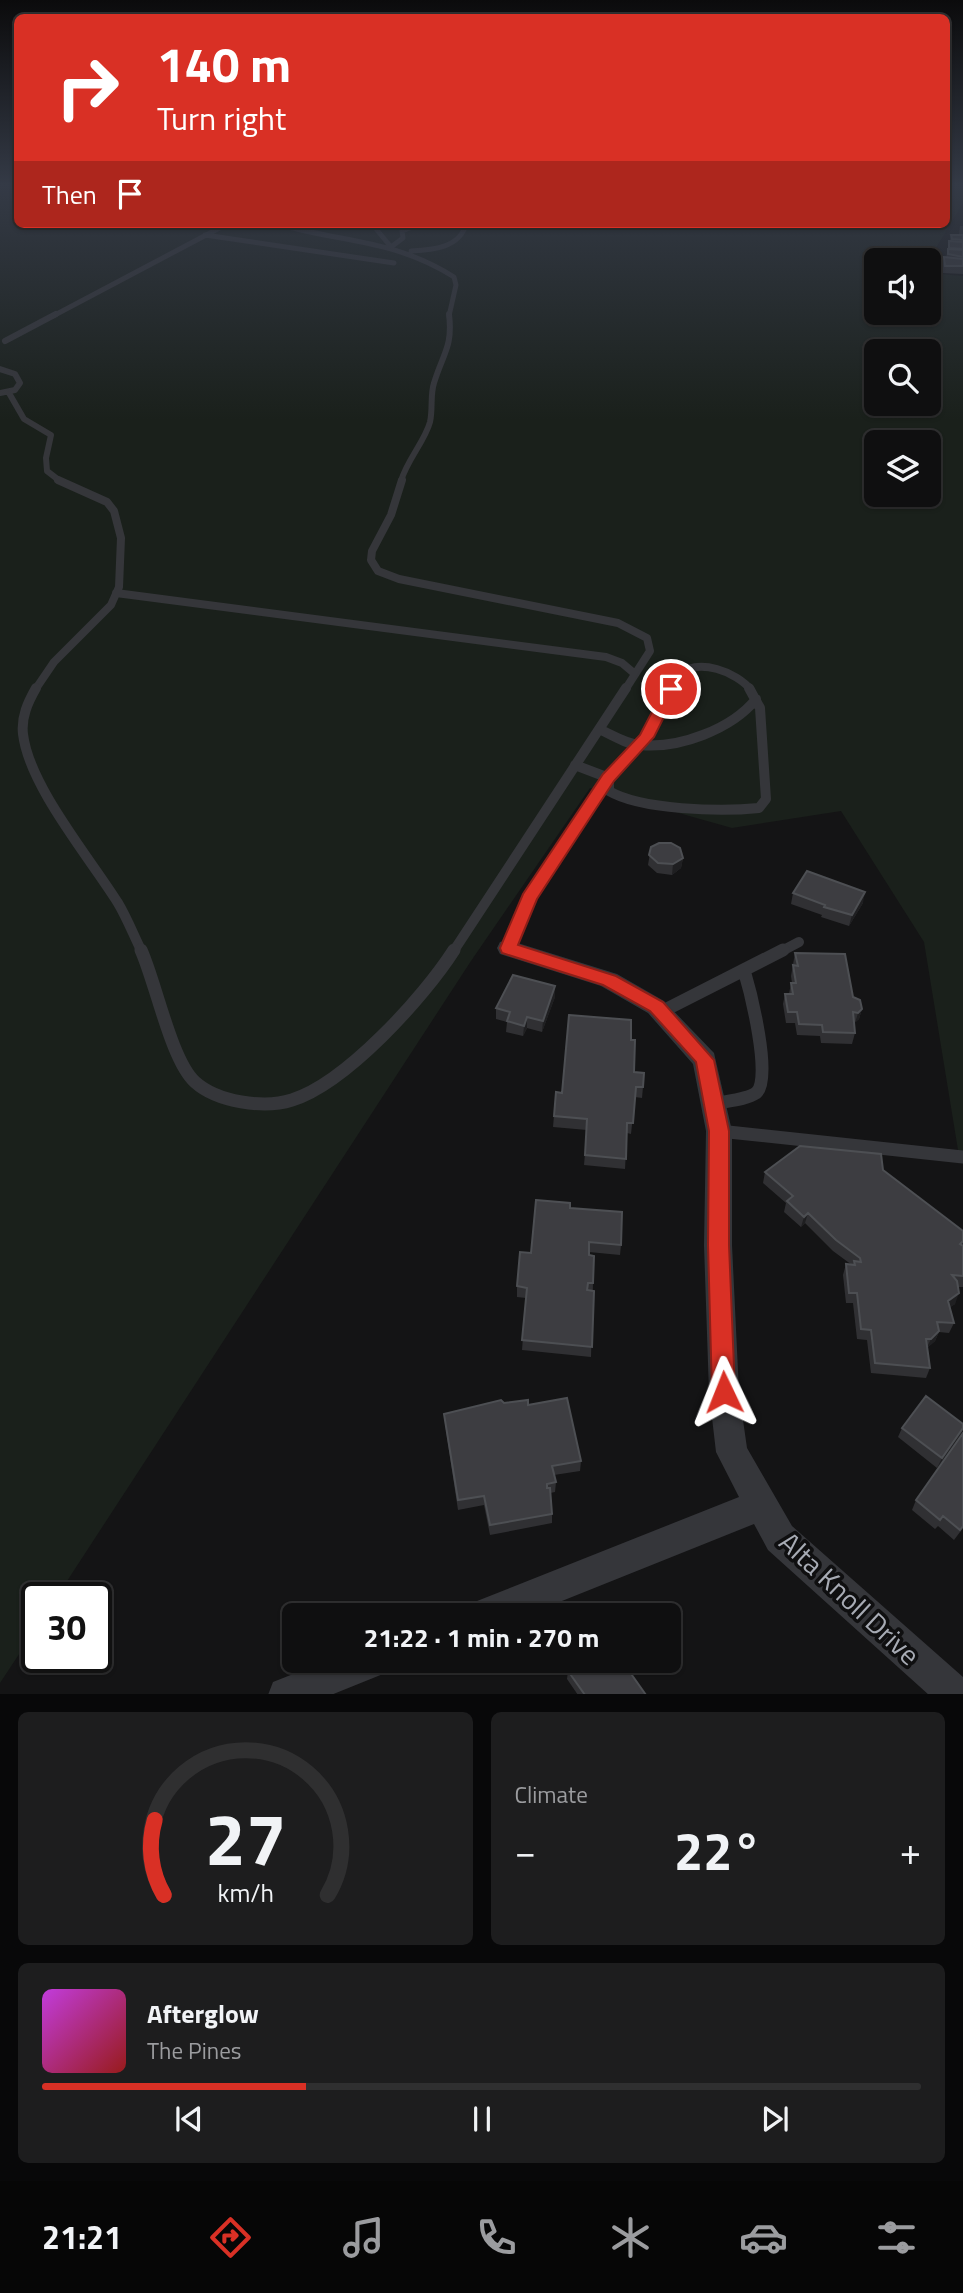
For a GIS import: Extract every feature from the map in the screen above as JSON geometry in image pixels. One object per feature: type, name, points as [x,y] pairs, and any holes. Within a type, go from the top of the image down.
[{"type":"street","name":"Alta Knoll Drive","points":[[508,948],[609,980],[661,1012],[705,1060],[716,1117],[724,1392],[733,1451],[780,1538],[956,1694]]},
{"type":"street","points":[[514,1603],[761,1505]]},
{"type":"street","points":[[288,1694],[340,1673]]},
{"type":"lane","points":[[5,341],[154,262]]},
{"type":"lane","points":[[381,262],[394,264]]},
{"type":"lane","points":[[0,369],[15,374],[20,383],[5,393],[24,419],[51,435],[47,471],[77,491],[107,502],[114,511],[121,538],[120,587],[111,605],[54,662],[24,708],[23,734],[34,770],[46,793],[120,906],[146,961],[181,1062],[195,1082],[221,1097],[244,1103],[290,1101],[312,1091],[345,1069],[398,1020],[449,958],[650,651],[648,638],[618,623],[398,579],[378,570],[371,560],[372,551],[391,515],[407,466],[430,423],[433,385],[446,354],[452,330],[449,315],[456,285],[454,277],[431,262]]},
{"type":"lane","points":[[116,593],[606,657],[622,663],[635,674]]},
{"type":"lane","points":[[508,948],[529,898],[609,778],[646,737],[678,676],[688,669],[714,667],[744,681],[756,699],[760,708],[767,787],[766,799],[759,808],[727,811],[624,800],[609,791],[609,778]]},
{"type":"lane","points":[[599,729],[638,745],[655,746],[727,723],[744,715],[756,699]]},
{"type":"lane","points":[[575,765],[609,778]]},
{"type":"lane","points":[[661,1012],[799,942]]},
{"type":"lane","points":[[716,1117],[755,1094],[762,1085],[763,1069],[751,994],[744,970]]},
{"type":"lane","points":[[716,1117],[963,1157]]},
{"type":"shaded area","points":[[0,262],[864,262],[864,325],[941,325],[941,274],[963,276],[963,1158],[959,1156],[924,942],[841,811],[732,828],[590,788],[471,961],[66,1582],[21,1582],[21,1651],[0,1683]]},
{"type":"building","points":[[945,262],[963,262],[963,266],[945,266]]},
{"type":"building","points":[[659,843],[671,843],[680,848],[683,858],[673,864],[658,863],[649,855],[651,847]]},
{"type":"building","points":[[807,871],[865,892],[852,915],[824,907],[825,905],[793,893]]},
{"type":"building","points":[[795,953],[845,954],[853,997],[860,1000],[862,1009],[858,1013],[853,1012],[855,1033],[823,1032],[822,1025],[799,1024],[797,1012],[788,1012],[785,994],[793,994],[791,983],[796,983],[793,965],[798,966]]},
{"type":"building","points":[[513,975],[555,986],[543,1021],[527,1017],[524,1026],[507,1021],[510,1012],[496,1008]]},
{"type":"building","points":[[569,1015],[631,1020],[631,1040],[635,1040],[634,1072],[644,1073],[643,1087],[636,1087],[633,1123],[627,1123],[626,1159],[585,1155],[587,1119],[554,1116],[556,1092],[562,1093]]},
{"type":"building","points":[[800,1146],[881,1154],[883,1170],[963,1231],[963,1241],[960,1244],[963,1246],[963,1276],[952,1275],[957,1281],[959,1293],[948,1301],[954,1323],[937,1322],[939,1331],[931,1339],[926,1339],[930,1368],[875,1363],[871,1330],[861,1329],[857,1293],[849,1293],[846,1264],[855,1265],[854,1261],[861,1262],[860,1258],[808,1213],[804,1217],[787,1201],[793,1196],[765,1172]]},
{"type":"building","points":[[536,1200],[570,1203],[570,1208],[622,1212],[621,1245],[589,1242],[589,1255],[594,1256],[593,1283],[588,1283],[587,1290],[594,1291],[592,1347],[522,1340],[527,1288],[517,1286],[520,1252],[531,1253]]},
{"type":"building","points":[[926,1396],[963,1424],[963,1428],[942,1458],[902,1428]]},
{"type":"building","points":[[567,1398],[581,1461],[552,1466],[556,1482],[547,1484],[547,1488],[550,1488],[552,1514],[490,1525],[484,1496],[458,1500],[444,1414],[501,1400],[504,1403],[528,1400],[528,1405]]},
{"type":"building","points":[[963,1433],[963,1526],[960,1530],[943,1516],[940,1520],[916,1500]]},
{"type":"building","points":[[569,1673],[630,1673],[645,1694],[584,1694]]},
{"type":"route","points":[[671,689],[646,737],[609,778],[529,898],[508,948],[609,980],[656,1007],[705,1060],[719,1131],[718,1245],[724,1392]]}]
